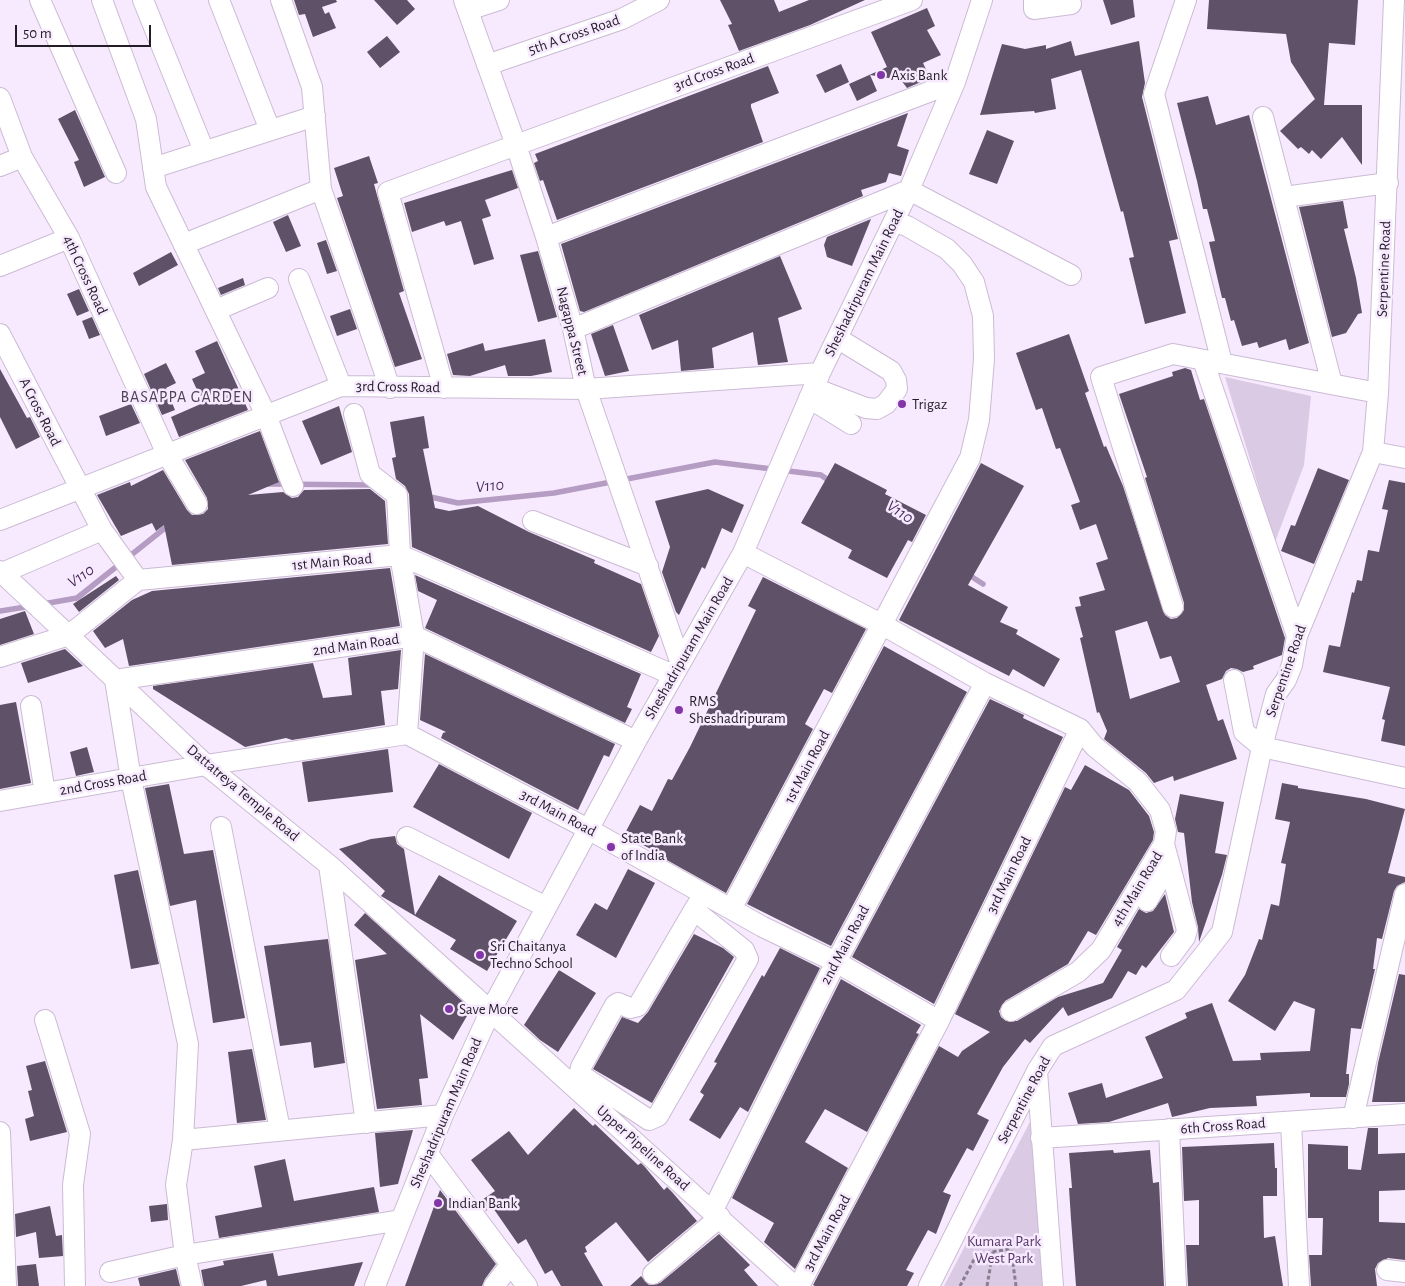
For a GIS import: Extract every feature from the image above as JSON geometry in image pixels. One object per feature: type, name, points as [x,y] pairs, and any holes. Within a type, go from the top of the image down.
[{"type":"street","points":[[40,0],[116,174]]},
{"type":"street","points":[[102,0],[146,119],[156,186],[266,415],[293,486]]},
{"type":"street","points":[[143,0],[204,151]]},
{"type":"street","points":[[219,0],[270,130]]},
{"type":"street","points":[[281,0],[312,86],[321,189],[390,388]]},
{"type":"street","points":[[466,5],[499,0]]},
{"type":"street","name":"5th A Cross Road","points":[[487,65],[622,19],[659,0]]},
{"type":"street","name":"3rd Cross Road","points":[[444,388],[388,192],[912,0]]},
{"type":"street","name":"Sheshadripuram Main Road","points":[[374,1286],[443,1115],[491,1010],[676,668],[743,553],[814,386],[909,190],[955,82],[982,0]]},
{"type":"street","points":[[1034,0],[1034,9],[1071,4]]},
{"type":"street","points":[[1186,0],[1154,94],[1212,361],[1297,636]]},
{"type":"street","name":"Serpentine Road","points":[[929,1286],[1037,1071],[1053,1046],[1176,990],[1222,932],[1262,747],[1276,694],[1286,680],[1292,665],[1297,636],[1373,452],[1378,393],[1388,182],[1394,0]]},
{"type":"street","name":"Nagappa Street","points":[[466,5],[516,145],[546,237],[573,329],[586,389],[648,566],[676,668]]},
{"type":"street","points":[[546,237],[955,82]]},
{"type":"street","name":"4th Cross Road","points":[[0,98],[22,157],[69,238],[168,454],[197,504]]},
{"type":"street","points":[[153,168],[315,116]]},
{"type":"street","points":[[1263,118],[1332,384]]},
{"type":"street","points":[[0,166],[22,157]]},
{"type":"street","points":[[1284,197],[1388,182]]},
{"type":"street","points":[[184,244],[321,189]]},
{"type":"street","points":[[573,329],[909,190],[1071,275]]},
{"type":"street","name":"1st Main Road","points":[[731,909],[970,458],[979,420],[984,359],[983,316],[974,282],[962,264],[947,249],[907,226],[894,222]]},
{"type":"street","points":[[0,266],[69,238]]},
{"type":"street","points":[[299,279],[341,386]]},
{"type":"street","points":[[216,310],[268,288]]},
{"type":"street","name":"A Cross Road","points":[[0,334],[102,530]]},
{"type":"street","points":[[814,386],[866,408],[877,409],[886,404],[896,390],[896,380],[891,371],[837,338]]},
{"type":"street","points":[[1173,607],[1102,377],[1174,354],[1378,393]]},
{"type":"street","name":"3rd Cross Road","points":[[2,515],[80,489],[341,386],[586,389],[814,386]]},
{"type":"street","points":[[814,386],[851,424]]},
{"type":"street","points":[[206,764],[407,734],[414,636],[400,556],[398,495],[370,474],[354,414]]},
{"type":"street","points":[[1373,452],[1405,458]]},
{"type":"street","points":[[533,521],[648,566]]},
{"type":"street","points":[[0,657],[69,635],[138,580],[102,530],[1,572]]},
{"type":"street","points":[[743,553],[883,625],[985,683],[1080,729]]},
{"type":"street","name":"1st Main Road","points":[[138,580],[400,556],[676,668]]},
{"type":"street","name":"Dattatreya Temple Road","points":[[1,572],[206,764],[329,865],[491,1010]]},
{"type":"street","name":"2nd Main Road","points":[[115,680],[414,636],[636,741]]},
{"type":"street","points":[[115,680],[131,779],[188,1044],[183,1140],[176,1185],[185,1255],[192,1286]]},
{"type":"street","points":[[1234,680],[1244,732],[1262,747],[1405,778]]},
{"type":"street","name":"2nd Main Road","points":[[716,1213],[836,962],[985,683]]},
{"type":"street","points":[[31,706],[45,793]]},
{"type":"street","name":"3rd Main Road","points":[[786,1283],[938,1021],[1080,729]]},
{"type":"street","name":"4th Main Road","points":[[1011,1012],[1078,972],[1101,950],[1167,854],[1164,819],[1153,799],[1138,782],[1094,746],[1080,729]]},
{"type":"street","name":"3rd Main Road","points":[[407,734],[588,829],[699,902],[731,909],[836,962],[938,1021]]},
{"type":"street","name":"2nd Cross Road","points":[[0,801],[131,779],[206,764]]},
{"type":"street","points":[[221,827],[280,1130]]},
{"type":"street","points":[[407,837],[546,907]]},
{"type":"street","points":[[1147,901],[1167,854]]},
{"type":"street","points":[[1167,854],[1187,930],[1171,956]]},
{"type":"street","points":[[329,865],[366,1123]]},
{"type":"street","points":[[1353,1118],[1405,894]]},
{"type":"street","points":[[699,902],[744,950],[748,959],[658,1116],[649,1120],[584,1077],[580,1072],[581,1067],[615,1005],[618,1003],[630,1008],[638,1006],[699,902]]},
{"type":"street","name":"Upper Pipeline Road","points":[[491,1010],[716,1213],[786,1283]]},
{"type":"street","points":[[45,1020],[80,1134],[74,1185],[75,1286]]},
{"type":"street","points":[[1037,1071],[1053,1286]]},
{"type":"street","name":"6th Cross Road","points":[[1041,1138],[1405,1114]]},
{"type":"street","points":[[183,1140],[443,1115]]},
{"type":"street","points":[[1291,1122],[1299,1286]]},
{"type":"street","points":[[1169,1129],[1176,1286]]},
{"type":"street","points":[[0,1132],[6,1286]]},
{"type":"street","points":[[428,1154],[527,1286]]},
{"type":"street","points":[[653,1274],[716,1213]]},
{"type":"street","points":[[110,1272],[185,1255],[401,1220]]},
{"type":"street","points":[[494,1286],[511,1264]]},
{"type":"path","points":[[960,1286],[977,1254],[1011,1250],[1016,1286]]},
{"type":"path","points":[[987,1286],[993,1252]]},
{"type":"green space","points":[[1225,377],[1311,396],[1304,465],[1275,542]]},
{"type":"green space","name":"Kumara Park West Park","points":[[1032,1118],[1043,1286],[944,1286]]},
{"type":"building","points":[[294,0],[336,0],[337,2],[322,7],[325,14],[329,12],[336,28],[313,37],[305,14],[299,15]]},
{"type":"building","points":[[374,0],[407,0],[415,9],[397,25]]},
{"type":"building","points":[[720,0],[774,0],[779,12],[809,0],[865,0],[810,25],[739,51],[728,25],[732,24]]},
{"type":"building","points":[[1103,0],[1133,0],[1135,17],[1111,25]]},
{"type":"building","points":[[1209,0],[1358,0],[1355,45],[1329,43],[1324,105],[1362,105],[1362,165],[1342,137],[1321,159],[1312,150],[1309,154],[1301,147],[1298,149],[1280,131],[1315,99],[1291,62],[1286,34],[1207,29]]},
{"type":"building","points":[[927,8],[935,26],[927,30],[941,55],[923,63],[930,78],[907,88],[901,80],[870,75],[877,91],[857,101],[849,84],[887,67],[871,32]]},
{"type":"building","points":[[387,36],[400,52],[380,68],[367,52]]},
{"type":"building","points":[[1071,41],[1075,56],[1139,41],[1145,83],[1142,97],[1178,239],[1169,241],[1186,313],[1145,324],[1129,258],[1134,257],[1123,211],[1121,212],[1081,70],[1051,79],[1056,109],[1035,113],[1034,111],[980,115],[1002,44],[1025,49],[1046,45],[1046,49]]},
{"type":"building","points":[[841,64],[849,82],[825,93],[816,75]]},
{"type":"building","points":[[768,66],[779,93],[751,104],[763,142],[557,220],[543,180],[540,181],[534,163],[538,161],[535,154]]},
{"type":"building","points":[[1208,96],[1216,125],[1249,115],[1309,343],[1289,350],[1286,339],[1259,348],[1257,342],[1242,346],[1234,320],[1231,321],[1225,298],[1222,298],[1209,242],[1215,241],[1207,209],[1203,209],[1177,103]]},
{"type":"building","points":[[75,110],[105,177],[84,187],[74,162],[79,160],[58,119]]},
{"type":"building","points":[[908,113],[897,146],[909,150],[901,176],[889,173],[886,182],[861,190],[863,196],[584,312],[580,311],[561,244]]},
{"type":"building","points":[[987,130],[1014,141],[997,184],[969,174]]},
{"type":"building","points":[[369,156],[378,183],[374,184],[404,291],[399,293],[422,359],[395,367],[337,198],[343,196],[334,168]]},
{"type":"building","points":[[512,170],[518,188],[485,200],[491,216],[482,219],[494,259],[474,265],[461,221],[446,226],[444,221],[412,232],[404,203]]},
{"type":"building","points":[[1343,201],[1348,228],[1344,229],[1362,313],[1358,314],[1346,333],[1332,337],[1299,207]]},
{"type":"building","points":[[288,215],[301,246],[286,252],[273,222]]},
{"type":"building","points":[[871,219],[852,266],[827,257],[824,245],[827,237]]},
{"type":"building","points":[[326,240],[337,271],[327,274],[317,243]]},
{"type":"building","points":[[538,251],[557,317],[538,322],[520,255]]},
{"type":"building","points":[[171,252],[178,265],[139,286],[133,273]]},
{"type":"building","points":[[780,256],[802,309],[778,318],[788,362],[758,365],[753,332],[712,348],[714,368],[681,371],[678,340],[652,350],[639,315]]},
{"type":"building","points":[[243,278],[245,285],[221,295],[218,288]]},
{"type":"building","points":[[79,289],[89,311],[77,316],[67,294]]},
{"type":"building","points":[[350,309],[357,329],[337,336],[330,316]]},
{"type":"building","points":[[92,317],[100,335],[89,339],[82,321]]},
{"type":"building","points":[[613,325],[629,371],[605,376],[591,334]]},
{"type":"building","points":[[1069,334],[1089,391],[1085,393],[1104,447],[1106,446],[1123,486],[1165,615],[1171,619],[1177,618],[1184,610],[1184,603],[1145,478],[1147,477],[1119,394],[1173,376],[1172,372],[1185,368],[1191,370],[1200,400],[1204,399],[1285,638],[1282,655],[1253,666],[1254,669],[1243,672],[1231,668],[1226,671],[1222,679],[1206,685],[1218,721],[1223,719],[1237,759],[1174,781],[1173,776],[1154,783],[1146,773],[1104,739],[1107,731],[1099,712],[1097,713],[1080,638],[1083,637],[1075,607],[1081,606],[1079,597],[1105,590],[1096,563],[1108,559],[1096,524],[1080,530],[1071,505],[1080,502],[1060,448],[1056,449],[1042,408],[1036,410],[1016,353]],"holes":[[[1147,621],[1160,659],[1171,656],[1180,682],[1130,699],[1115,631]]]},
{"type":"building","points":[[545,339],[552,372],[531,376],[508,376],[505,365],[470,376],[453,375],[447,354],[483,343],[485,351]]},
{"type":"building","points":[[217,341],[248,410],[179,437],[171,417],[203,403],[192,379],[205,373],[195,351]]},
{"type":"building","points":[[166,363],[176,383],[166,388],[175,410],[162,415],[144,374]]},
{"type":"building","points":[[0,369],[27,418],[30,417],[40,437],[16,449],[0,417]]},
{"type":"building","points":[[131,404],[140,423],[106,436],[99,416]]},
{"type":"building","points":[[339,406],[352,452],[321,465],[302,421]]},
{"type":"building","points":[[424,416],[429,448],[423,449],[435,508],[449,511],[478,506],[529,532],[595,560],[594,563],[641,584],[659,636],[651,652],[412,547],[409,494],[405,486],[396,479],[392,458],[396,457],[390,422]]},
{"type":"building","points":[[260,431],[279,482],[248,495],[283,492],[292,498],[298,497],[304,490],[370,489],[385,501],[388,544],[172,565],[164,525],[156,531],[152,523],[121,536],[97,495],[130,482],[131,486],[163,470],[187,510],[192,515],[203,514],[208,509],[207,498],[185,460]]},
{"type":"building","points":[[835,463],[887,490],[885,494],[926,515],[912,542],[908,540],[887,578],[848,558],[852,550],[801,523]]},
{"type":"building","points":[[981,463],[1024,486],[968,585],[1008,607],[1000,622],[1018,630],[1016,634],[1060,659],[1044,687],[1013,669],[1009,676],[899,620]]},
{"type":"building","points":[[1318,468],[1349,480],[1314,564],[1281,551],[1291,525],[1295,526]]},
{"type":"building","points":[[1389,480],[1405,483],[1405,746],[1381,741],[1385,720],[1382,719],[1390,687],[1323,672],[1329,645],[1340,647],[1352,592],[1354,593],[1357,580],[1362,581],[1368,550],[1379,552],[1388,510],[1382,509]]},
{"type":"building","points":[[708,489],[744,505],[732,533],[722,528],[705,569],[702,567],[679,615],[676,612],[662,572],[670,547],[655,501]]},
{"type":"building","points":[[390,568],[400,626],[129,666],[123,639],[105,648],[93,631],[132,600],[152,591]]},
{"type":"building","points":[[415,575],[641,674],[627,707],[632,709],[625,723],[425,628],[437,600],[418,591]]},
{"type":"building","points":[[116,576],[119,580],[79,612],[73,604]]},
{"type":"building","points":[[763,577],[866,629],[832,693],[824,689],[805,724],[813,729],[726,893],[665,859],[666,857],[624,835],[640,805],[652,811],[668,779],[672,780],[690,747],[756,610],[748,606]]},
{"type":"building","points":[[25,611],[34,634],[0,645],[0,619]]},
{"type":"building","points":[[884,646],[967,692],[831,946],[747,904]]},
{"type":"building","points":[[65,649],[83,666],[28,683],[21,663]]},
{"type":"building","points":[[401,650],[398,689],[381,691],[385,725],[292,740],[286,738],[245,747],[153,689],[153,686],[313,663],[323,698],[352,695],[348,658]]},
{"type":"building","points":[[425,654],[615,744],[609,757],[604,755],[578,810],[441,738],[443,733],[446,732],[420,720]]},
{"type":"building","points":[[990,699],[1024,715],[1023,718],[1063,737],[934,1004],[852,957]]},
{"type":"building","points":[[16,702],[31,783],[0,789],[0,705]]},
{"type":"building","points":[[87,747],[94,772],[76,776],[70,752]]},
{"type":"building","points":[[388,749],[393,792],[308,802],[302,762]]},
{"type":"building","points":[[439,764],[532,813],[509,859],[413,807]]},
{"type":"building","points":[[1085,765],[1129,790],[1149,816],[1154,832],[1153,840],[1096,935],[1088,931],[1068,964],[1005,1001],[999,1011],[1001,1017],[1006,1021],[1017,1021],[1058,997],[1103,983],[1122,950],[1117,947],[1139,909],[1146,913],[1153,911],[1165,894],[1174,932],[1146,968],[1142,965],[1136,975],[1128,971],[1112,998],[1068,1016],[1063,1007],[1030,1043],[1025,1039],[1003,1067],[977,1114],[989,1120],[973,1151],[967,1148],[943,1192],[951,1195],[936,1234],[928,1230],[906,1270],[914,1273],[907,1286],[813,1285],[939,1046],[958,1057],[962,1051],[990,1032],[955,1014],[1065,787],[1071,790]]},
{"type":"building","points":[[1282,783],[1298,786],[1298,788],[1366,799],[1405,809],[1388,873],[1405,877],[1405,882],[1397,886],[1394,891],[1382,939],[1377,938],[1373,969],[1375,969],[1361,1029],[1351,1028],[1346,1074],[1349,1074],[1349,1084],[1346,1097],[1310,1097],[1310,1093],[1256,1096],[1257,1106],[1210,1108],[1172,1117],[1168,1103],[1109,1122],[1078,1124],[1068,1093],[1102,1083],[1106,1098],[1163,1078],[1145,1037],[1187,1018],[1185,1013],[1212,1003],[1233,1061],[1261,1060],[1260,1053],[1310,1051],[1315,1009],[1294,1001],[1275,1031],[1228,1001],[1245,975],[1259,939],[1262,940],[1271,904],[1279,906],[1286,864],[1281,863],[1290,822],[1275,819]]},
{"type":"building","points":[[169,784],[184,854],[213,850],[245,1018],[213,1023],[196,900],[170,906],[145,788]]},
{"type":"building","points":[[1180,794],[1224,802],[1215,853],[1227,855],[1199,942],[1184,833],[1178,832],[1175,819]]},
{"type":"building","points":[[395,836],[397,844],[404,849],[415,915],[439,875],[517,921],[487,971],[450,949],[456,940],[381,896],[385,891],[339,849],[371,839]]},
{"type":"building","points":[[628,869],[655,883],[616,958],[576,935],[595,903],[607,910]]},
{"type":"building","points":[[138,870],[159,964],[131,969],[114,875]]},
{"type":"building","points":[[365,913],[471,1009],[453,1040],[420,1014],[428,1078],[419,1079],[422,1105],[377,1109],[355,960],[387,954],[354,925]]},
{"type":"building","points":[[694,934],[723,948],[734,957],[652,1103],[593,1069],[622,1017],[638,1023],[648,1012]]},
{"type":"building","points":[[328,939],[345,1063],[314,1068],[311,1042],[280,1046],[264,946]]},
{"type":"building","points":[[780,948],[820,968],[748,1112],[740,1107],[720,1139],[689,1120],[704,1095],[700,1092],[717,1063],[714,1062],[762,975],[764,977]]},
{"type":"building","points":[[559,970],[596,993],[558,1052],[540,1040],[524,1025]]},
{"type":"building","points":[[1399,974],[1405,975],[1405,1102],[1372,1102],[1378,1063]]},
{"type":"building","points":[[841,979],[921,1025],[916,1033],[919,1034],[867,1132],[825,1109],[805,1142],[848,1168],[795,1269],[764,1242],[774,1223],[732,1198]]},
{"type":"building","points":[[252,1049],[266,1120],[237,1123],[228,1052]]},
{"type":"building","points":[[45,1061],[67,1132],[30,1141],[25,1119],[34,1116],[28,1091],[32,1090],[26,1066]]},
{"type":"building","points":[[574,1108],[593,1126],[595,1124],[638,1165],[641,1163],[664,1190],[667,1187],[697,1221],[648,1262],[616,1222],[585,1247],[587,1252],[584,1253],[603,1286],[561,1286],[552,1270],[545,1274],[526,1239],[518,1244],[491,1205],[486,1211],[479,1202],[495,1191],[471,1160],[509,1131],[528,1155]]},
{"type":"building","points":[[1368,1128],[1378,1128],[1378,1154],[1405,1153],[1405,1190],[1379,1191],[1379,1222],[1405,1223],[1405,1260],[1388,1258],[1378,1263],[1375,1269],[1377,1286],[1311,1286],[1309,1255],[1322,1255],[1323,1218],[1308,1218],[1308,1144],[1348,1146],[1348,1169],[1361,1170]]},
{"type":"building","points":[[413,1130],[398,1184],[380,1187],[375,1133]]},
{"type":"building","points":[[1274,1143],[1275,1168],[1277,1168],[1277,1196],[1263,1196],[1264,1238],[1275,1236],[1283,1286],[1188,1286],[1186,1245],[1199,1245],[1199,1200],[1184,1201],[1182,1147]]},
{"type":"building","points":[[1113,1150],[1114,1153],[1150,1150],[1153,1183],[1159,1182],[1164,1286],[1076,1286],[1069,1188],[1072,1188],[1069,1153]]},
{"type":"building","points":[[285,1159],[294,1201],[374,1187],[379,1212],[219,1238],[215,1216],[262,1207],[254,1166]]},
{"type":"building","points":[[440,1190],[496,1264],[482,1286],[405,1286]]},
{"type":"building","points":[[167,1204],[168,1220],[151,1222],[149,1206]]},
{"type":"building","points":[[50,1206],[56,1236],[62,1235],[63,1256],[39,1258],[36,1232],[16,1237],[15,1214]]},
{"type":"building","points":[[719,1234],[750,1265],[744,1270],[758,1286],[630,1286],[641,1276],[649,1285],[660,1283]]},
{"type":"building","points":[[273,1253],[278,1276],[363,1262],[354,1286],[267,1286],[266,1280],[241,1286],[204,1286],[201,1270],[224,1265],[223,1261]]},
{"type":"building","points":[[36,1264],[39,1286],[18,1286],[17,1266]]},
{"type":"building","points":[[176,1269],[180,1286],[140,1286],[138,1278]]},
{"type":"waterway","name":"V110","points":[[426,496],[458,503],[554,493],[715,462],[821,475],[832,483]]},
{"type":"waterway","name":"V110","points":[[268,484],[373,485]]},
{"type":"waterway","name":"V110","points":[[43,604],[77,598],[170,524]]},
{"type":"waterway","name":"V110","points":[[966,573],[983,584]]},
{"type":"waterway","name":"V110","points":[[0,611],[32,606]]},
{"type":"place","name":"Axis Bank","points":[[881,75]]},
{"type":"place","name":"Trigaz","points":[[902,404]]},
{"type":"place","name":"RMS Sheshadripuram","points":[[679,710]]},
{"type":"place","name":"State Bank of India","points":[[611,847]]},
{"type":"place","name":"Sri Chaitanya Techno School","points":[[480,955]]},
{"type":"place","name":"Save More","points":[[449,1009]]},
{"type":"place","name":"Indian Bank","points":[[438,1203]]},
{"type":"district","name":"BASAPPA GARDEN","points":[[187,397]]}]
